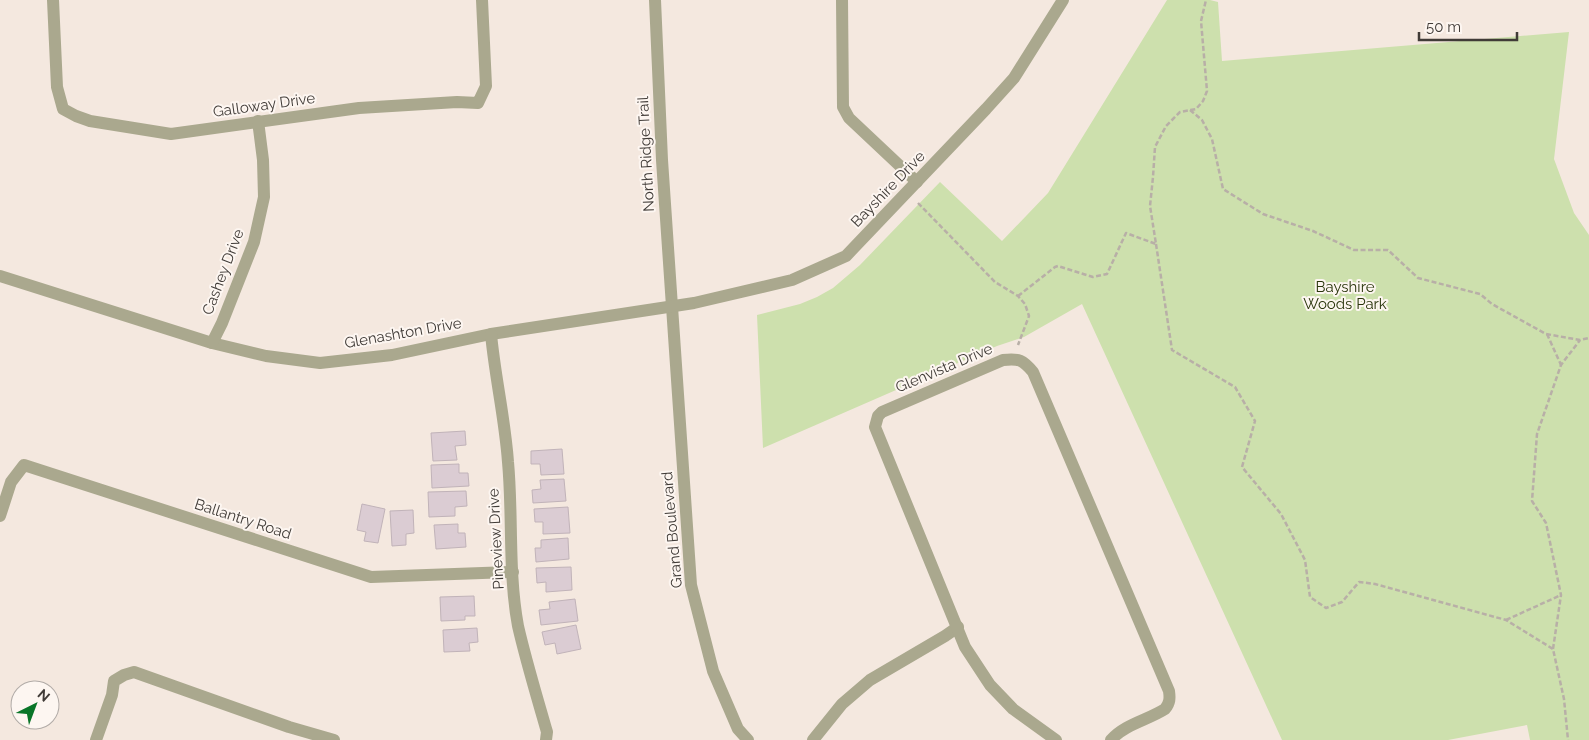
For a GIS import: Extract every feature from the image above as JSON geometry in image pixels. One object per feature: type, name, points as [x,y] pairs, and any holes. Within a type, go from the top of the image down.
[{"type":"street","name":"Galloway Drive","points":[[54,0],[57,87],[63,108],[76,116],[90,121],[170,134],[359,108],[457,102],[478,103],[486,86],[482,0]]},
{"type":"street","name":"North Ridge Trail","points":[[655,0],[662,160],[672,306]]},
{"type":"street","points":[[842,0],[843,107],[849,118],[917,182]]},
{"type":"street","name":"Bayshire Drive","points":[[672,306],[694,303],[792,280],[846,256],[1014,78],[1063,0]]},
{"type":"street","name":"Cashey Drive","points":[[212,343],[222,323],[254,242],[264,197],[263,160],[258,121]]},
{"type":"street","name":"Glenashton Drive","points":[[0,276],[212,343],[266,356],[320,363],[392,355],[491,334],[672,306]]},
{"type":"street","name":"Grand Boulevard","points":[[672,306],[691,585],[713,671],[738,729],[748,740]]},
{"type":"street","name":"Pineview Drive","points":[[491,334],[493,362],[508,462],[513,572],[518,625],[547,732],[546,740]]},
{"type":"street","name":"Glenvista Drive","points":[[1056,740],[1013,709],[990,686],[965,647],[875,427],[875,421],[878,416],[886,410],[1003,360],[1014,359],[1025,362],[1032,372],[1170,697],[1169,704],[1165,709],[1126,728],[1111,740]]},
{"type":"street","name":"Ballantry Road","points":[[0,516],[10,482],[24,465],[371,577],[513,572]]},
{"type":"street","points":[[813,740],[842,704],[870,680],[945,636],[958,626]]},
{"type":"street","points":[[96,740],[112,695],[114,680],[134,672],[289,727],[334,740]]},
{"type":"path","points":[[1206,0],[1201,21],[1207,91],[1203,101],[1196,109],[1180,112],[1166,126],[1155,147],[1154,177],[1150,206],[1172,350],[1235,387],[1255,421],[1242,468],[1281,514],[1305,560],[1310,597],[1326,608],[1342,602],[1358,582],[1375,584],[1506,620],[1553,649]]},
{"type":"path","points":[[1190,110],[1202,120],[1212,139],[1223,189],[1263,214],[1312,230],[1354,250],[1388,250],[1418,278],[1480,294],[1492,304],[1546,334],[1580,340],[1589,338]]},
{"type":"path","points":[[918,203],[994,282],[1018,296],[1025,304],[1029,316],[1018,344]]},
{"type":"path","points":[[1018,296],[1058,266],[1094,277],[1106,274],[1126,233],[1156,244]]},
{"type":"path","points":[[1546,334],[1561,365]]},
{"type":"path","points":[[1568,740],[1564,699],[1553,649],[1561,595],[1546,523],[1532,501],[1537,434],[1561,365],[1580,340]]},
{"type":"path","points":[[1506,620],[1561,595]]},
{"type":"green space","name":"Bayshire Woods Park","points":[[1167,0],[1210,0],[1218,2],[1222,61],[1569,32],[1554,159],[1574,213],[1589,235],[1589,740],[1530,740],[1527,725],[1448,740],[1282,740],[1082,304],[1024,337],[997,346],[763,448],[757,315],[800,304],[833,288],[860,265],[940,182],[1002,241],[1048,193]]},
{"type":"building","points":[[465,431],[466,445],[455,446],[457,460],[433,461],[431,433]]},
{"type":"building","points":[[562,449],[564,474],[541,475],[540,464],[531,464],[531,451]]},
{"type":"building","points":[[459,464],[459,473],[468,473],[469,486],[432,488],[431,465]]},
{"type":"building","points":[[564,479],[566,501],[533,503],[532,490],[541,489],[540,480]]},
{"type":"building","points":[[466,491],[467,506],[455,507],[455,516],[429,517],[428,492]]},
{"type":"building","points":[[362,504],[385,509],[378,543],[364,541],[366,532],[357,530]]},
{"type":"building","points":[[568,507],[570,533],[543,534],[543,522],[535,522],[534,509]]},
{"type":"building","points":[[413,510],[414,533],[406,534],[406,545],[392,546],[390,511]]},
{"type":"building","points":[[458,524],[458,533],[465,533],[466,547],[436,549],[434,525]]},
{"type":"building","points":[[568,538],[569,559],[536,562],[535,548],[541,548],[541,540]]},
{"type":"building","points":[[571,567],[572,590],[546,592],[546,582],[537,583],[536,568]]},
{"type":"building","points":[[474,596],[475,616],[465,616],[465,620],[441,621],[440,597]]},
{"type":"building","points":[[575,599],[578,621],[541,625],[539,610],[550,609],[549,602]]},
{"type":"building","points":[[576,625],[581,649],[557,654],[555,643],[545,645],[542,632]]},
{"type":"building","points":[[477,628],[478,642],[469,643],[470,651],[444,652],[443,630]]}]
